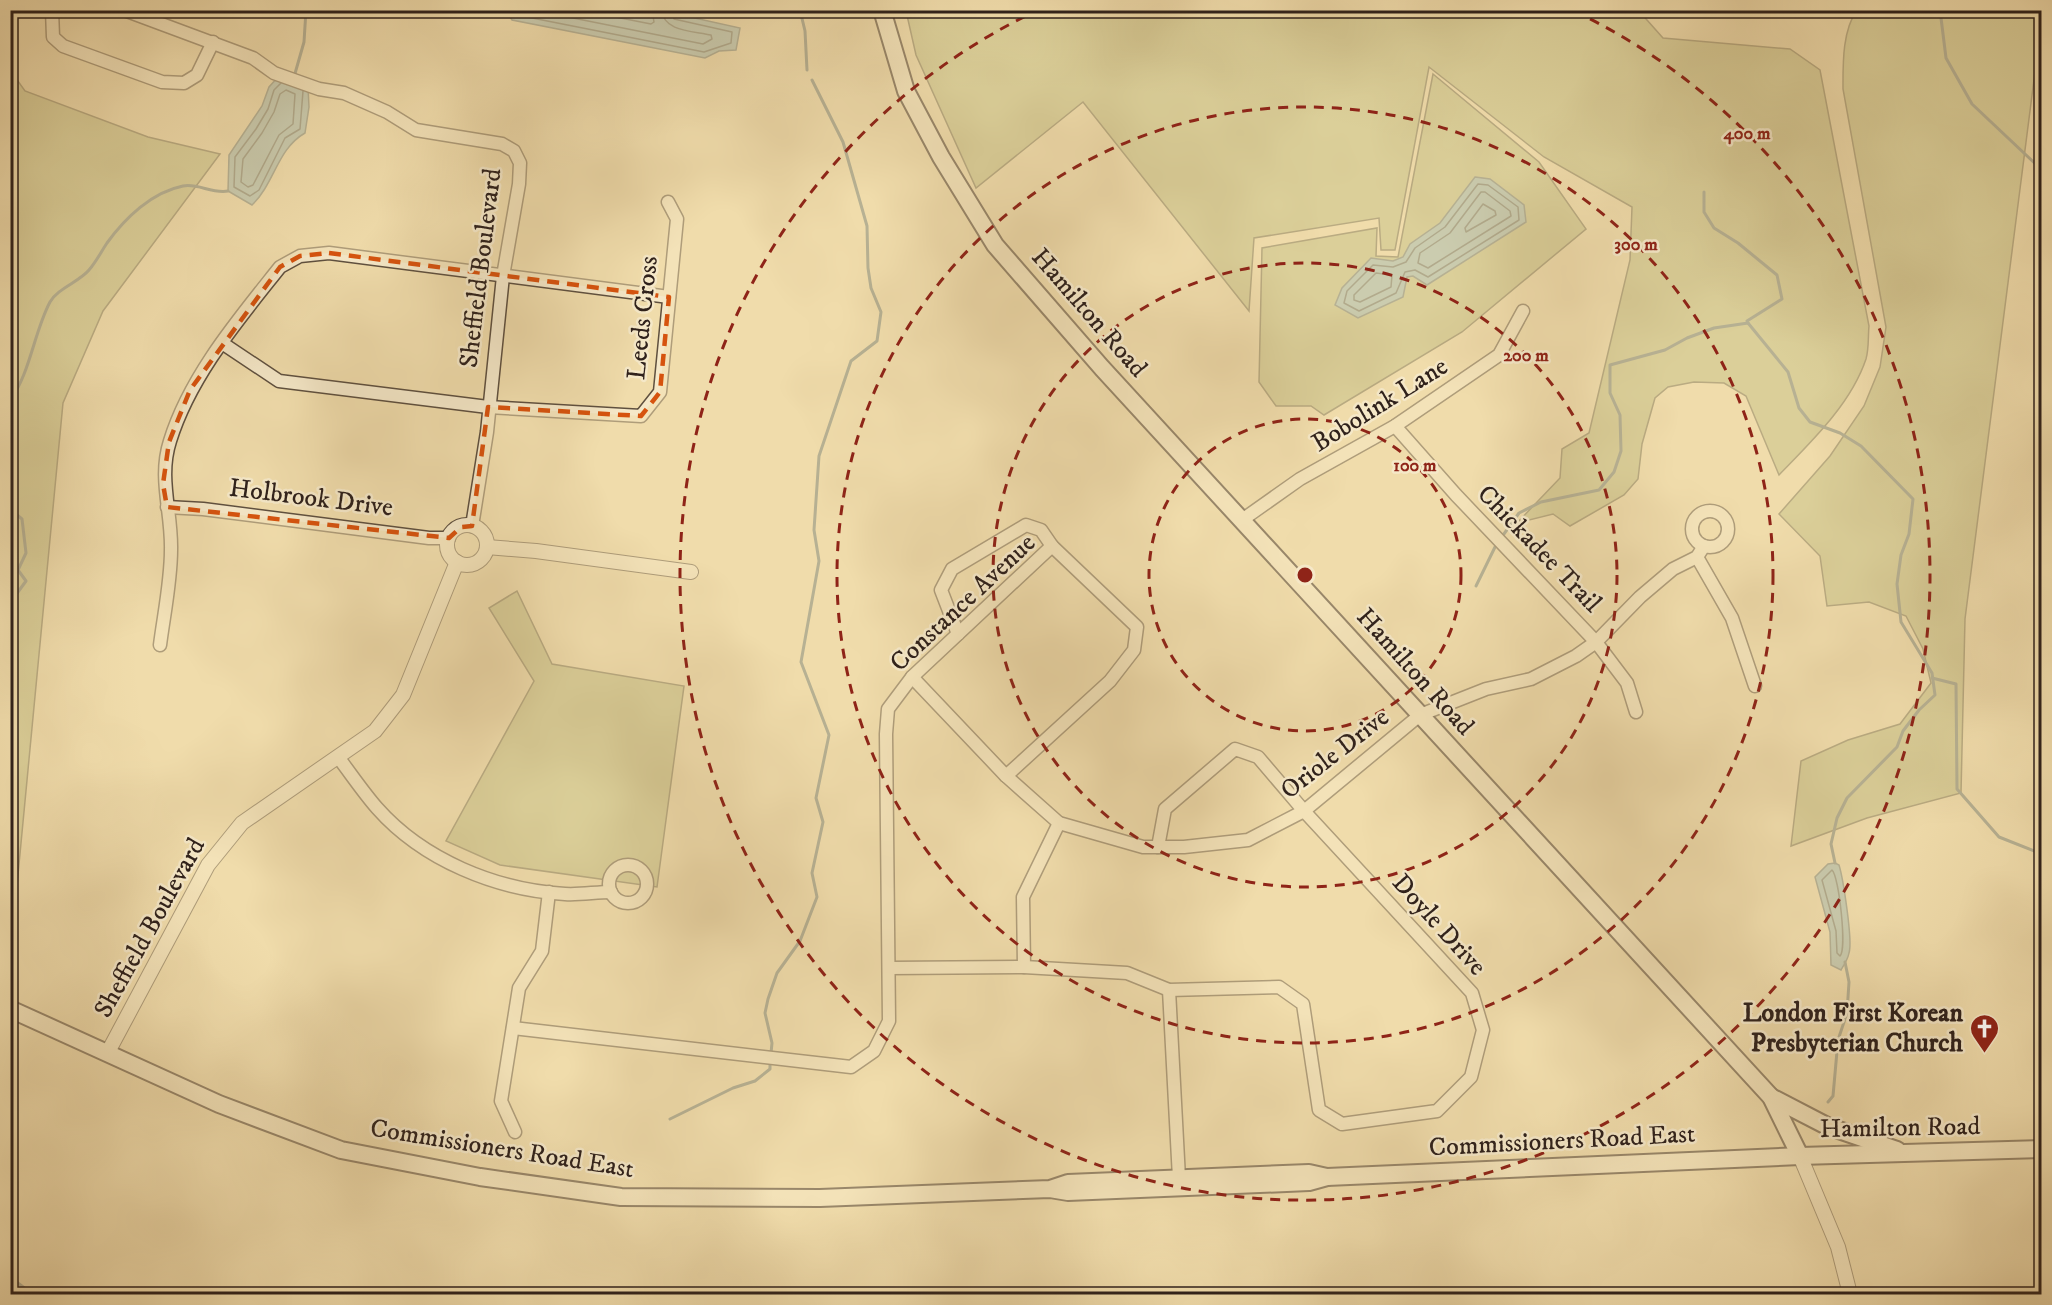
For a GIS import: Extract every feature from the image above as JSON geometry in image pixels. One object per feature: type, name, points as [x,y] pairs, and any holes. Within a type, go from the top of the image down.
[{"type":"main road","name":"Hamilton Road","points":[[882,10],[906,91],[941,158],[995,245],[1094,359],[1771,1096],[1800,1156],[2042,1149]]},
{"type":"main road","name":"Commissioners Road East","points":[[10,1009],[219,1104],[341,1150],[480,1177],[621,1197],[820,1198],[1050,1189],[1068,1192],[1309,1182],[1327,1177],[1800,1156]]},
{"type":"main road","points":[[1771,1096],[1827,1126],[1906,1153]]},
{"type":"main road","name":"Commissioners Road East","points":[[1050,1189],[1068,1183],[1179,1178],[1309,1173],[1327,1177]]},
{"type":"street","points":[[52,10],[53,37],[63,46],[162,82],[184,83],[197,75],[213,42],[124,10]]},
{"type":"street","name":"Sheffield Boulevard","points":[[213,42],[253,58],[274,73],[319,88],[344,93],[387,112],[416,130],[502,144],[514,151],[520,163],[519,184],[503,276],[472,526]]},
{"type":"street","name":"Leeds Cross","points":[[488,407],[641,416],[660,392],[677,219],[668,202]]},
{"type":"street","points":[[160,645],[171,552],[164,484],[169,442],[190,390],[280,267],[300,256],[329,253],[669,297]]},
{"type":"street","name":"Bobolink Lane","points":[[1242,520],[1300,479],[1395,426],[1499,355],[1523,311]]},
{"type":"street","points":[[222,344],[279,381],[488,407]]},
{"type":"street","name":"Chickadee Trail","points":[[1395,426],[1456,495],[1596,642],[1627,682],[1636,712]]},
{"type":"street","name":"Holbrook Drive","points":[[167,507],[203,509],[429,538],[449,538]]},
{"type":"street","points":[[958,634],[940,590],[952,569],[1026,525],[1041,530],[1052,546]]},
{"type":"street","points":[[472,526],[481,532],[487,547],[482,558],[473,564],[457,562],[448,549],[449,538],[460,527],[472,526]]},
{"type":"street","name":"Constance Avenue","points":[[513,1028],[851,1067],[874,1051],[889,1021],[886,734],[888,709],[912,677],[1052,546],[1137,627],[1134,650],[1110,681],[1006,776]]},
{"type":"street","name":"Oriole Drive","points":[[912,677],[1006,776],[1059,823],[1143,847],[1248,840],[1304,811],[1420,715],[1486,689],[1531,679],[1596,642],[1640,597],[1673,569],[1697,557],[1704,546]]},
{"type":"street","points":[[487,547],[536,551],[691,572]]},
{"type":"street","points":[[1697,557],[1732,618],[1755,686]]},
{"type":"street","name":"Sheffield Boulevard","points":[[108,1052],[210,861],[242,823],[375,730],[403,695],[457,562]]},
{"type":"street","points":[[1158,847],[1165,809],[1235,749],[1258,757],[1304,811]]},
{"type":"street","points":[[338,757],[376,807],[420,846],[476,875],[518,887],[549,892],[565,894],[611,892]]},
{"type":"street","name":"Doyle Drive","points":[[890,968],[1024,968],[1127,973],[1169,990],[1279,987],[1303,1004],[1319,1110],[1342,1124],[1437,1111],[1471,1077],[1483,1030],[1472,993],[1304,811]]},
{"type":"street","points":[[1024,968],[1023,897],[1059,823]]},
{"type":"street","points":[[515,1132],[501,1101],[519,988],[542,951],[549,892]]},
{"type":"street","points":[[1169,990],[1179,1178]]},
{"type":"street","points":[[1800,1156],[1838,1247],[1850,1294]]},
{"type":"highlighted area","points":[[329,253],[669,297],[660,392],[641,416],[488,407],[472,526],[461,527],[449,538],[167,507],[163,484],[169,442],[190,390],[280,267],[300,256]]},
{"type":"shaded area","points":[[1857,10],[2041,10],[2042,17],[1965,619],[1961,793],[1867,818],[1791,846],[1801,761],[1848,740],[1900,724],[1931,683],[1923,649],[1906,616],[1869,602],[1827,606],[1820,556],[1779,514],[1830,456],[1864,406],[1880,367],[1886,327],[1843,89],[1846,38]]},
{"type":"shaded area","points":[[906,11],[1639,11],[1663,38],[1790,49],[1820,70],[1869,326],[1868,351],[1859,376],[1840,407],[1817,436],[1779,475],[1746,396],[1724,383],[1694,382],[1668,387],[1655,398],[1642,444],[1638,479],[1624,495],[1570,526],[1553,514],[1517,523],[1560,478],[1562,449],[1589,433],[1630,260],[1632,207],[1544,157],[1429,67],[1395,250],[1381,250],[1379,218],[1254,238],[1249,311],[1083,102],[976,188],[916,55]]},
{"type":"shaded area","points":[[1768,11],[1828,11],[1803,17]]},
{"type":"shaded area","points":[[10,70],[25,91],[148,137],[220,154],[103,311],[63,403],[11,948]]},
{"type":"shaded area","points":[[1433,74],[1539,162],[1586,229],[1462,332],[1324,415],[1311,406],[1276,406],[1259,382],[1262,248],[1377,228],[1376,256],[1398,257]]},
{"type":"shaded area","points":[[517,591],[552,664],[684,686],[657,887],[500,865],[446,841],[534,681],[489,608]]},
{"type":"water","points":[[506,11],[663,11],[740,28],[736,50],[719,51],[705,58],[512,20]]},
{"type":"water","points":[[280,75],[308,87],[309,107],[305,133],[288,148],[266,187],[252,205],[228,191],[229,155],[262,106],[269,87]]},
{"type":"water","points":[[1475,177],[1490,179],[1524,205],[1526,222],[1427,285],[1413,276],[1407,277],[1403,297],[1358,318],[1335,305],[1342,288],[1371,258],[1393,261],[1403,257],[1410,244],[1440,223]]},
{"type":"water","points":[[1828,864],[1839,865],[1841,872],[1850,936],[1848,955],[1841,970],[1831,965],[1830,932],[1815,877]]},
{"type":"waterway","points":[[294,77],[304,42],[306,10]]},
{"type":"waterway","points":[[800,10],[805,31],[807,70]]},
{"type":"waterway","points":[[1940,10],[1946,58],[1972,104],[2042,170]]},
{"type":"waterway","points":[[771,1053],[772,1043],[765,1013],[768,999],[777,973],[800,941],[817,897],[812,873],[823,822],[816,798],[829,735],[801,662],[819,561],[814,530],[819,456],[851,361],[877,341],[881,312],[871,288],[867,226],[843,142],[812,80]]},
{"type":"waterway","points":[[10,400],[22,378],[50,302],[58,293],[89,270],[114,234],[140,207],[161,194],[183,186],[228,191]]},
{"type":"waterway","points":[[1501,538],[1519,513],[1541,502],[1599,490],[1614,472],[1621,451],[1620,415],[1610,393],[1610,365],[1665,350],[1687,338],[1714,328],[1748,323],[1747,321],[1782,299],[1777,275],[1738,243],[1714,228],[1704,212],[1704,192]]},
{"type":"waterway","points":[[1748,323],[1788,372],[1799,408],[1810,422],[1840,433],[1861,446],[1913,499],[1909,534],[1901,555],[1897,584],[1901,622],[1932,673],[1935,695],[1919,710],[1903,731],[1897,747],[1847,798],[1837,818],[1831,844],[1835,863]]},
{"type":"waterway","points":[[10,509],[22,519],[26,553],[18,570],[26,581],[10,603]]},
{"type":"waterway","points":[[1476,586],[1497,543]]},
{"type":"waterway","points":[[1932,678],[1956,684],[1957,789],[1999,837],[2042,854]]},
{"type":"waterway","points":[[1828,1102],[1833,1096],[1838,1040],[1847,1013],[1849,982],[1845,962]]},
{"type":"waterway","points":[[670,1119],[733,1088],[755,1081],[770,1069],[770,1060]]},
{"type":"waterway","points":[[10,1277],[31,1293]]},
{"type":"place","name":"London First Korean Presbyterian Church","points":[[1984,1054]]}]
